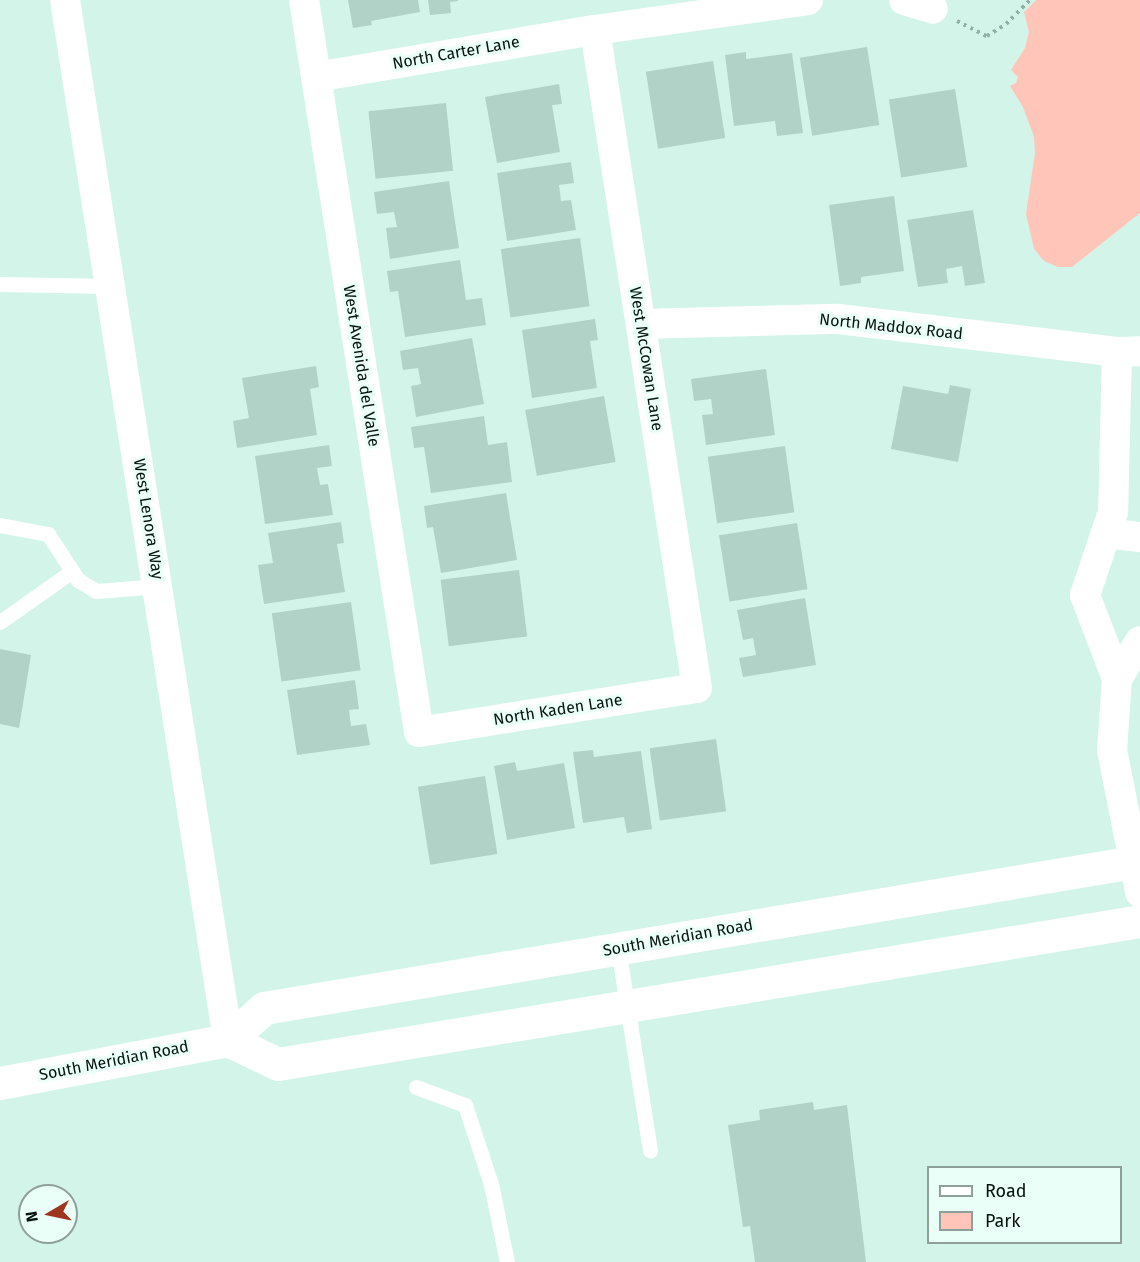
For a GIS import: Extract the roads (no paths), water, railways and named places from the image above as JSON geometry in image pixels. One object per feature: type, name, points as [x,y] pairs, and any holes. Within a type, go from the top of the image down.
[{"type":"street","name":"West Lenora Way","points":[[65,0],[159,586],[228,1040]]},
{"type":"street","name":"West Avenida del Valle","points":[[304,0],[419,732]]},
{"type":"street","name":"North Carter Lane","points":[[316,77],[595,30],[808,0]]},
{"type":"street","points":[[904,0],[933,9]]},
{"type":"street","name":"West McCowan Lane","points":[[595,30],[697,688]]},
{"type":"street","name":"North Maddox Road","points":[[641,324],[838,319],[1129,351]]},
{"type":"street","points":[[1129,351],[1113,512],[1085,595],[1117,680],[1112,750],[1138,871]]},
{"type":"street","points":[[1106,533],[1140,537]]},
{"type":"street","points":[[1117,680],[1140,641]]},
{"type":"street","name":"North Kaden Lane","points":[[419,732],[697,688]]},
{"type":"street","name":"South Meridian Road","points":[[0,1083],[228,1040],[264,1008],[618,948],[1138,871]]},
{"type":"street","points":[[228,1040],[278,1064],[1140,921]]},
{"type":"lane","points":[[0,284],[110,286]]},
{"type":"lane","points":[[0,525],[48,534],[78,580],[96,591],[159,586]]},
{"type":"lane","points":[[0,622],[72,571]]},
{"type":"lane","points":[[618,948],[650,1150]]},
{"type":"lane","points":[[416,1087],[465,1106],[490,1184],[507,1262]]}]
